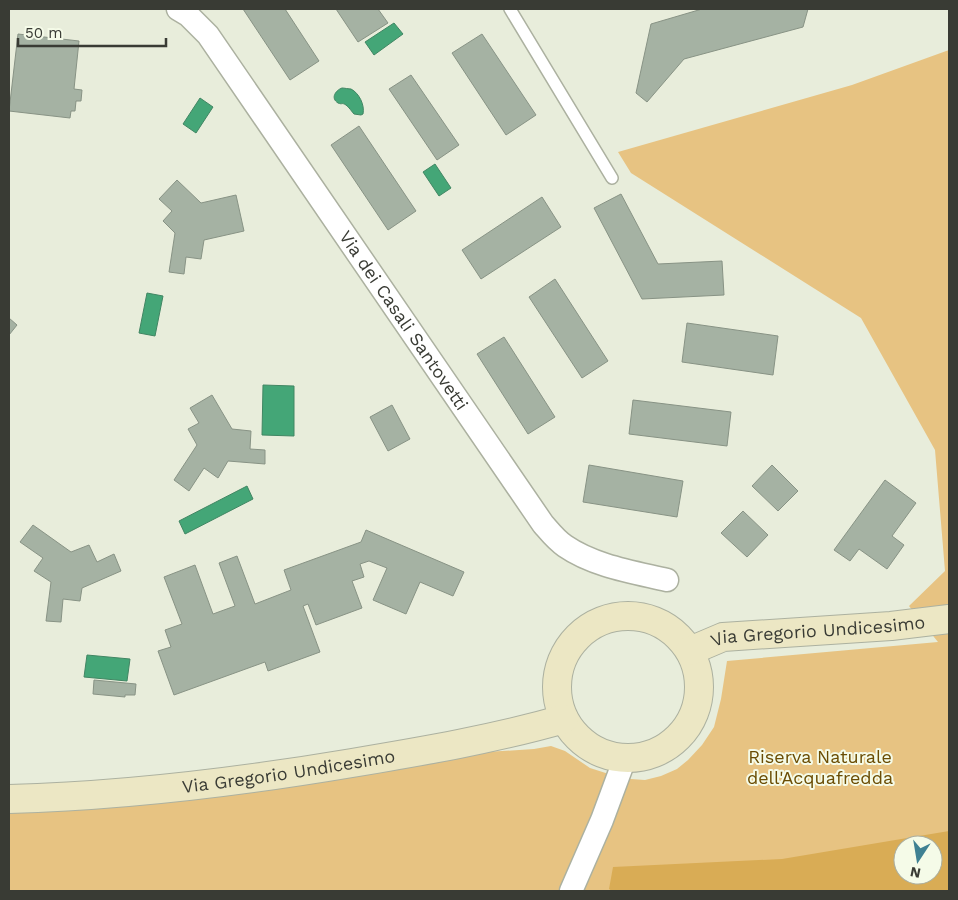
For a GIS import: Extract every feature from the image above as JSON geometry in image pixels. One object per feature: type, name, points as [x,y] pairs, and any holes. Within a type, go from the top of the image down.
[{"type":"street","name":"Via dei Casali Santovetti","points":[[178,9],[198,24],[208,35],[543,524],[555,538],[578,553],[598,561],[621,569],[668,580]]},
{"type":"street","points":[[616,616],[633,616],[649,619],[677,635],[690,651],[700,673],[698,698],[692,718],[680,735],[664,748],[645,756],[625,758],[609,755],[594,750],[581,741],[564,719],[557,700],[556,683],[559,667],[565,652],[574,639],[586,628],[616,616]]},
{"type":"street","name":"Via Gregorio Undicesimo","points":[[690,651],[723,637],[891,626],[949,619]]},
{"type":"street","name":"Via Gregorio Undicesimo","points":[[9,799],[95,795],[298,772],[468,743],[564,719]]},
{"type":"street","points":[[571,891],[602,820],[625,758]]},
{"type":"lane","points":[[510,9],[612,178]]},
{"type":"green space","name":"Riserva Naturale dell'Acquafredda","points":[[949,50],[949,891],[9,891],[9,810],[486,752],[551,746],[565,751],[590,768],[615,776],[645,780],[677,769],[702,745],[714,727],[727,661],[938,642],[909,606],[945,571],[935,450],[861,318],[631,173],[618,152],[852,85]]},
{"type":"shaded area","points":[[394,23],[403,34],[374,55],[365,42]]},
{"type":"shaded area","points":[[342,88],[351,89],[357,93],[362,103],[363,114],[354,114],[346,105],[338,103],[334,99],[335,94]]},
{"type":"shaded area","points":[[200,98],[213,107],[196,133],[183,124]]},
{"type":"shaded area","points":[[435,164],[451,188],[439,196],[423,172]]},
{"type":"shaded area","points":[[147,293],[163,296],[155,336],[139,333]]},
{"type":"shaded area","points":[[263,385],[294,386],[294,436],[262,435]]},
{"type":"shaded area","points":[[247,486],[253,499],[185,534],[179,521]]},
{"type":"shaded area","points":[[87,655],[130,659],[127,681],[84,677]]},
{"type":"shaded area","points":[[949,831],[949,891],[612,891],[609,889],[613,867],[782,859],[893,840],[893,885],[943,885],[943,835],[925,835]]},
{"type":"building","points":[[243,9],[285,9],[319,61],[290,80]]},
{"type":"building","points":[[336,9],[378,9],[388,23],[358,42]]},
{"type":"building","points":[[702,9],[808,9],[803,27],[684,59],[647,102],[636,93],[651,24]]},
{"type":"building","points":[[18,34],[79,41],[74,89],[82,90],[81,101],[76,101],[75,111],[71,111],[70,118],[9,111]]},
{"type":"building","points":[[482,34],[536,115],[506,135],[452,53]]},
{"type":"building","points":[[411,75],[459,145],[437,160],[389,89]]},
{"type":"building","points":[[359,126],[416,211],[388,230],[331,145]]},
{"type":"building","points":[[177,180],[201,203],[236,195],[244,231],[204,240],[201,259],[186,257],[184,274],[169,272],[175,233],[163,221],[172,211],[159,199]]},
{"type":"building","points":[[621,194],[658,264],[722,261],[724,295],[642,299],[594,208]]},
{"type":"building","points":[[542,197],[561,227],[481,279],[462,250]]},
{"type":"building","points":[[555,279],[608,361],[582,378],[529,297]]},
{"type":"building","points":[[9,318],[17,325],[9,335]]},
{"type":"building","points":[[687,323],[778,336],[773,375],[682,362]]},
{"type":"building","points":[[504,337],[555,417],[528,434],[477,354]]},
{"type":"building","points":[[212,395],[232,429],[251,431],[250,449],[265,450],[265,464],[228,461],[218,478],[204,468],[189,491],[174,480],[197,445],[188,429],[199,423],[190,408]]},
{"type":"building","points":[[633,400],[731,412],[727,446],[629,434]]},
{"type":"building","points":[[392,405],[410,439],[388,451],[370,417]]},
{"type":"building","points":[[589,465],[683,481],[677,517],[583,502]]},
{"type":"building","points":[[772,465],[798,491],[778,511],[752,486]]},
{"type":"building","points":[[885,480],[916,503],[892,536],[904,545],[887,569],[859,549],[850,561],[834,550]]},
{"type":"building","points":[[743,511],[768,535],[747,557],[721,533]]},
{"type":"building","points":[[33,525],[71,552],[89,545],[97,562],[114,554],[121,571],[82,588],[80,601],[63,599],[61,622],[46,621],[51,582],[34,571],[43,558],[20,542]]},
{"type":"building","points":[[366,530],[464,572],[453,596],[420,582],[406,614],[373,600],[387,568],[369,561],[360,564],[364,577],[352,581],[362,608],[316,625],[308,604],[303,606],[320,652],[268,671],[265,662],[174,695],[158,651],[171,647],[165,630],[182,624],[164,577],[195,565],[213,614],[235,606],[219,563],[237,556],[255,604],[291,590],[284,570],[361,542]]},
{"type":"building","points":[[94,680],[136,684],[135,695],[125,695],[125,697],[93,694]]}]
